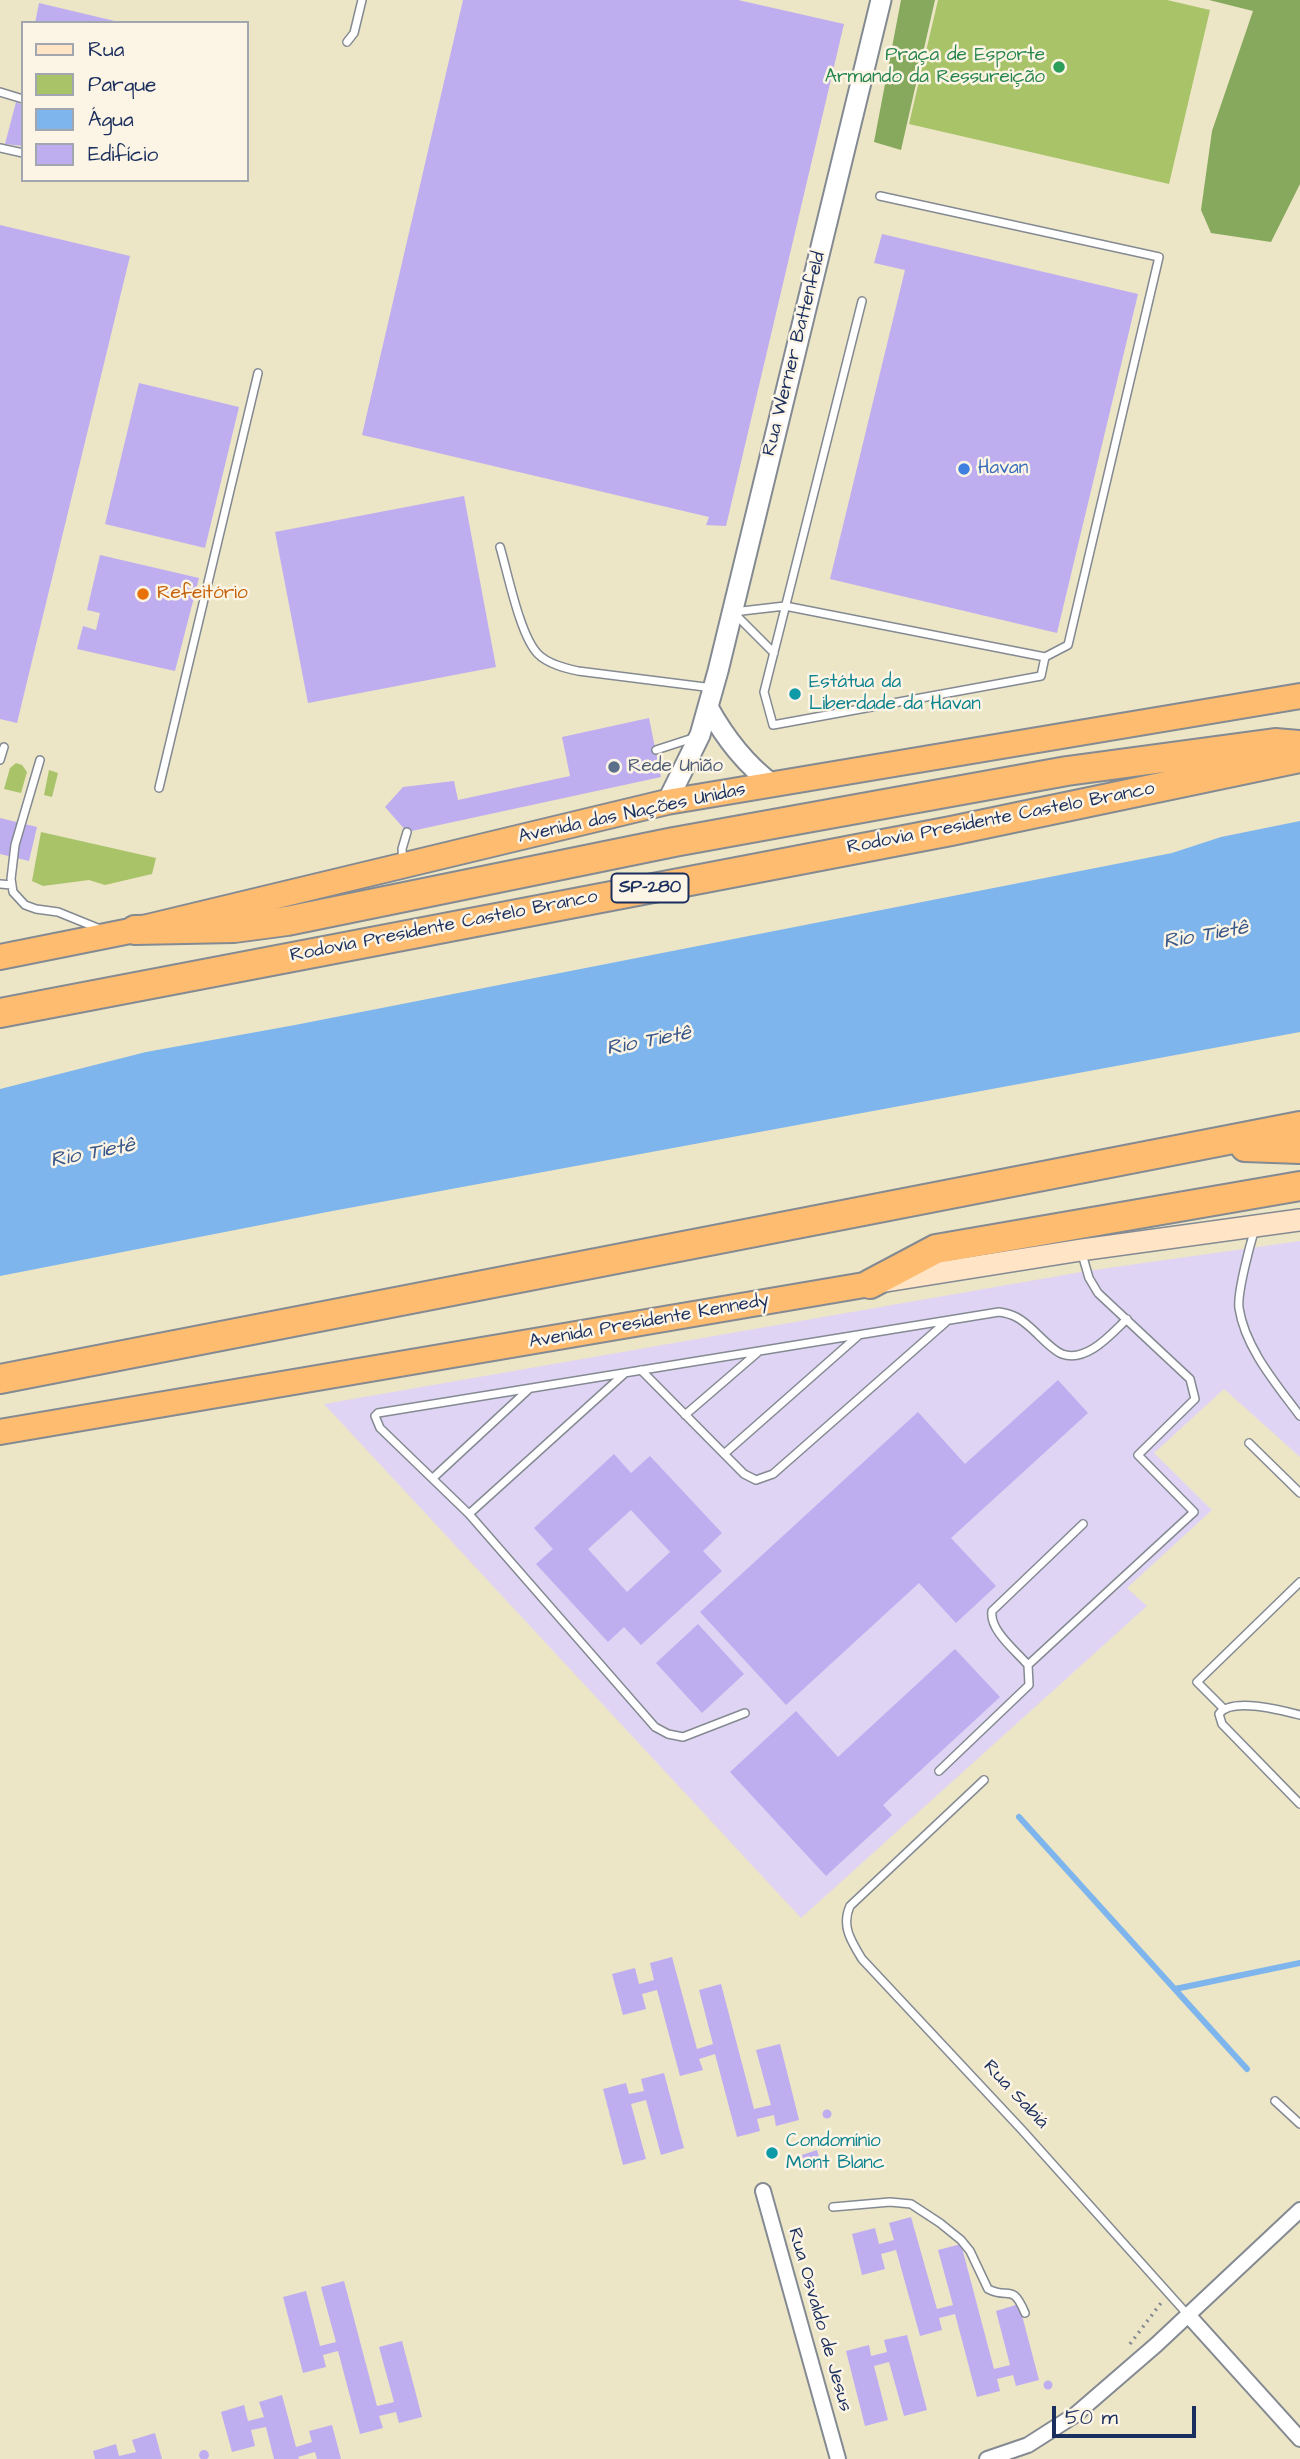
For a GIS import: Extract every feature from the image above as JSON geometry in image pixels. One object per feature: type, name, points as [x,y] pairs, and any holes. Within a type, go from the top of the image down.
[{"type":"highway","name":"Avenida das Nações Unidas","points":[[0,957],[124,932],[667,802],[1300,696]]},
{"type":"highway","points":[[124,932],[234,928],[287,921],[674,842],[1067,771],[1275,743],[1300,744]]},
{"type":"highway","name":"Rodovia Presidente Castelo Branco","points":[[0,1013],[951,831],[1300,758]]},
{"type":"highway","points":[[0,1378],[1300,1126]]},
{"type":"highway","points":[[1208,1145],[1300,1149]]},
{"type":"highway","points":[[870,1284],[936,1249],[1300,1186]]},
{"type":"highway","name":"Avenida Presidente Kennedy","points":[[0,1432],[870,1284]]},
{"type":"main road","name":"Avenida Presidente Kennedy","points":[[870,1284],[1081,1250],[1300,1220]]},
{"type":"street","name":"Rua Werner Battenfeld","points":[[667,802],[700,735],[733,612],[881,0]]},
{"type":"street","points":[[710,698],[727,739],[743,760],[772,785]]},
{"type":"street","name":"Rua Osvaldo de Jesus","points":[[763,2190],[838,2459]]},
{"type":"street","points":[[987,2459],[1028,2445],[1075,2415],[1188,2315],[1300,2210]]},
{"type":"street","name":"Rua Sabiá","points":[[1188,2315],[1300,2439]]},
{"type":"lane","points":[[347,42],[354,33],[362,0]]},
{"type":"lane","points":[[0,92],[21,98]]},
{"type":"lane","points":[[0,148],[21,153]]},
{"type":"lane","points":[[733,612],[785,606],[1045,657],[1068,645],[1159,257],[880,196]]},
{"type":"lane","points":[[862,301],[764,692],[773,725],[1041,676],[1045,657]]},
{"type":"lane","points":[[159,788],[258,373]]},
{"type":"lane","points":[[500,547],[528,642],[540,656],[557,666],[710,698]]},
{"type":"lane","points":[[733,612],[774,653]]},
{"type":"lane","points":[[656,750],[700,735]]},
{"type":"lane","points":[[0,760],[4,747]]},
{"type":"lane","points":[[40,760],[15,845],[13,892],[25,905],[36,909],[58,912],[124,932]]},
{"type":"lane","points":[[403,865],[402,849],[407,832]]},
{"type":"lane","points":[[0,884],[12,885]]},
{"type":"lane","points":[[1255,1228],[1239,1306],[1253,1345],[1268,1372],[1300,1416]]},
{"type":"lane","points":[[1028,1665],[1194,1512],[1138,1455],[1195,1399],[1192,1386],[1185,1374],[1092,1284],[1081,1250]]},
{"type":"lane","points":[[745,1713],[683,1737],[668,1734],[655,1727],[468,1514],[380,1428],[375,1416],[378,1413],[999,1312],[1019,1318],[1060,1353],[1074,1356],[1101,1342],[1127,1319]]},
{"type":"lane","points":[[642,1370],[744,1474],[756,1480],[773,1474],[946,1321]]},
{"type":"lane","points":[[724,1454],[859,1335]]},
{"type":"lane","points":[[685,1415],[757,1353]]},
{"type":"lane","points":[[468,1514],[626,1373]]},
{"type":"lane","points":[[433,1478],[529,1388]]},
{"type":"lane","points":[[1249,1443],[1300,1493]]},
{"type":"lane","points":[[939,1771],[1029,1685],[1028,1665],[997,1629],[991,1616],[992,1611],[1083,1524]]},
{"type":"lane","points":[[1223,1708],[1197,1682],[1300,1582]]},
{"type":"lane","points":[[1300,1715],[1236,1704],[1223,1708],[1219,1714],[1222,1724],[1300,1804]]},
{"type":"lane","name":"Rua Sabiá","points":[[984,1780],[850,1906],[845,1921],[848,1934],[868,1965],[1013,2120],[1188,2315]]},
{"type":"lane","points":[[1275,2101],[1300,2124]]},
{"type":"lane","points":[[833,2207],[890,2202],[911,2204],[940,2222],[961,2240],[970,2251],[988,2289],[1016,2295],[1025,2313]]},
{"type":"shaded area","points":[[1300,1241],[1300,1457],[1224,1389],[1154,1453],[1212,1510],[1127,1588],[1147,1606],[801,1918],[324,1404],[1087,1271]]},
{"type":"green space","points":[[901,0],[935,0],[901,150],[874,142]]},
{"type":"green space","name":"Praça de Esporte Armando da Ressureição","points":[[938,0],[1167,0],[1210,10],[1169,184],[909,124]]},
{"type":"green space","points":[[1209,0],[1300,0],[1300,184],[1271,242],[1211,233],[1201,210],[1212,131],[1253,11]]},
{"type":"green space","points":[[16,763],[22,765],[27,772],[21,793],[4,789],[10,768]]},
{"type":"green space","points":[[49,770],[58,773],[52,797],[44,795]]},
{"type":"green space","points":[[41,832],[156,858],[152,874],[105,885],[89,880],[43,886],[32,881]]},
{"type":"water","name":"Rio Tietê","points":[[1300,821],[1300,1032],[327,1212],[0,1276],[0,1089],[146,1052],[1172,853],[1221,837]]},
{"type":"building","points":[[463,0],[738,0],[844,24],[726,526],[706,525],[709,517],[362,435]]},
{"type":"building","points":[[39,3],[115,21],[35,21]]},
{"type":"building","points":[[16,102],[21,104],[21,146],[5,144]]},
{"type":"building","points":[[0,225],[130,256],[17,723],[0,719]]},
{"type":"building","points":[[882,234],[1138,294],[1057,633],[830,579],[905,270],[874,263]]},
{"type":"building","points":[[139,383],[239,407],[205,548],[105,524]]},
{"type":"building","points":[[464,496],[496,667],[308,703],[275,532]]},
{"type":"building","name":"Refeitório","points":[[100,555],[199,578],[175,671],[77,649],[83,626],[96,630],[100,613],[87,610]]},
{"type":"building","name":"Rede União","points":[[649,718],[661,777],[407,832],[385,807],[403,787],[454,781],[458,800],[570,776],[562,737]]},
{"type":"building","points":[[0,818],[37,827],[29,861],[0,854]]},
{"type":"building","points":[[1058,1380],[1088,1413],[951,1538],[996,1586],[956,1623],[919,1583],[786,1705],[700,1612],[918,1412],[965,1464]]},
{"type":"building","points":[[614,1454],[631,1473],[650,1456],[722,1533],[703,1551],[722,1571],[641,1645],[624,1627],[608,1642],[536,1564],[553,1549],[534,1528]],"holes":[[[631,1510],[670,1552],[627,1592],[588,1549]]]},
{"type":"building","points":[[698,1624],[744,1674],[702,1713],[656,1663]]},
{"type":"building","points":[[955,1649],[1000,1697],[883,1805],[892,1815],[826,1876],[730,1772],[796,1711],[838,1757]]},
{"type":"building","points":[[672,1957],[697,2049],[713,2044],[699,1990],[721,1984],[754,2109],[771,2105],[756,2050],[780,2044],[799,2120],[776,2126],[774,2115],[757,2119],[760,2131],[737,2137],[715,2054],[699,2059],[703,2070],[680,2076],[657,1990],[642,1994],[646,2009],[623,2015],[612,1974],[635,1968],[639,1984],[654,1980],[650,1963]]},
{"type":"building","points":[[664,2073],[684,2148],[661,2155],[646,2100],[631,2104],[646,2159],[623,2165],[603,2089],[626,2083],[629,2094],[644,2091],[641,2079]]},
{"type":"building","points":[[827,2109],[832,2114],[827,2119],[822,2114]]},
{"type":"building","name":"Condomínio Mont Blanc","points":[[776,2145],[779,2157],[768,2160],[765,2148]]},
{"type":"building","points":[[817,2150],[822,2167],[807,2171],[802,2155]]},
{"type":"building","points":[[911,2217],[937,2309],[953,2305],[938,2250],[961,2244],[994,2369],[1010,2365],[996,2311],[1019,2304],[1039,2380],[1016,2386],[1013,2375],[997,2379],[1000,2391],[977,2397],[955,2314],[939,2318],[942,2330],[920,2336],[896,2250],[881,2254],[885,2269],[862,2275],[852,2234],[875,2228],[879,2244],[894,2240],[889,2223]]},
{"type":"building","points":[[344,2281],[377,2406],[394,2402],[379,2347],[402,2341],[422,2417],[399,2423],[396,2412],[379,2416],[383,2428],[360,2434],[338,2351],[323,2355],[326,2367],[303,2373],[283,2297],[306,2291],[320,2346],[336,2342],[321,2287]]},
{"type":"building","points":[[907,2335],[927,2410],[904,2416],[889,2362],[874,2366],[888,2420],[865,2426],[846,2351],[869,2345],[871,2356],[887,2352],[884,2340]]},
{"type":"building","points":[[1048,2380],[1053,2385],[1048,2390],[1043,2385]]},
{"type":"building","points":[[282,2395],[296,2447],[312,2442],[309,2431],[332,2425],[341,2459],[317,2459],[315,2452],[298,2457],[299,2459],[274,2459],[266,2427],[251,2430],[255,2446],[232,2452],[221,2412],[244,2405],[248,2421],[264,2417],[259,2402]]},
{"type":"building","points":[[155,2433],[162,2459],[95,2459],[93,2451],[116,2444],[119,2456],[136,2452],[132,2440]]},
{"type":"building","points":[[204,2450],[209,2455],[204,2460],[199,2455]]},
{"type":"waterway","points":[[1019,1817],[1247,2069]]},
{"type":"waterway","points":[[1175,1989],[1300,1963]]},
{"type":"place","name":"Praça de Esporte Armando da Ressureição","points":[[1059,67]]},
{"type":"place","name":"Havan","points":[[964,469]]},
{"type":"place","name":"Refeitório","points":[[143,594]]},
{"type":"place","name":"Estátua da Liberdade da Havan","points":[[795,694]]},
{"type":"place","name":"Rede União","points":[[614,767]]},
{"type":"place","name":"Condomínio Mont Blanc","points":[[772,2153]]}]
